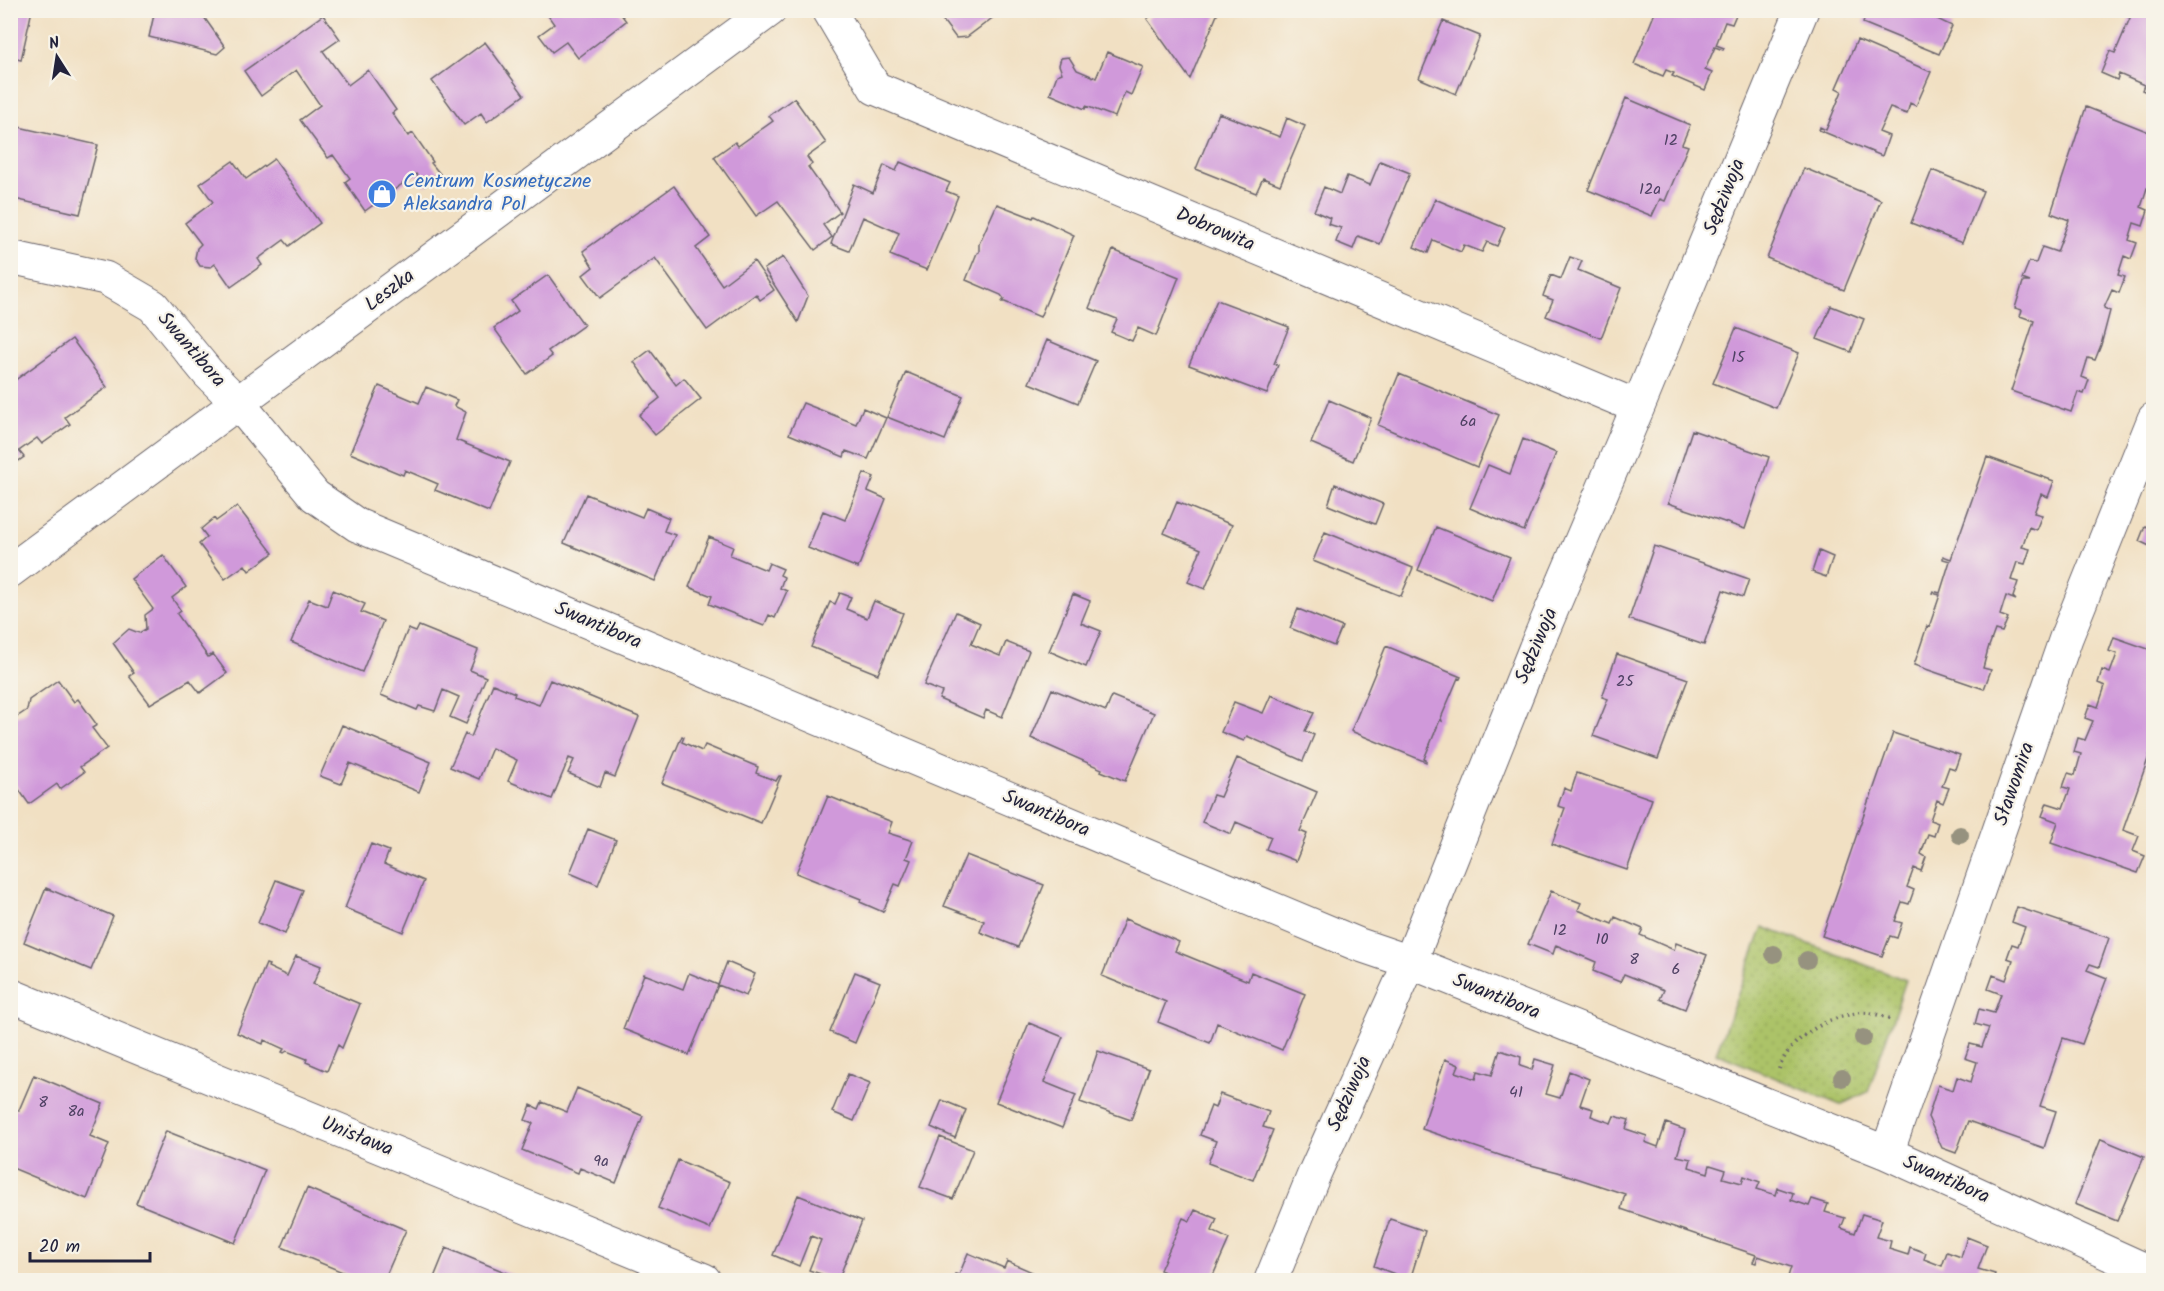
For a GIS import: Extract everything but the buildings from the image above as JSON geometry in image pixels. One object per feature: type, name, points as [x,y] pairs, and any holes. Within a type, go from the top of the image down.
[{"type":"street","name":"Leszka","points":[[10,572],[770,10]]},
{"type":"street","name":"Dobrowita","points":[[829,10],[875,88],[1638,407]]},
{"type":"street","name":"Sędziwoja","points":[[1271,1281],[1315,1172],[1410,962],[1535,649],[1802,10]]},
{"type":"street","name":"Swantibora","points":[[10,257],[105,278],[153,306],[315,496],[357,525],[1357,944],[1410,962],[1887,1153],[2154,1274]]},
{"type":"street","name":"Sławomira","points":[[1887,1153],[2066,638],[2154,419]]},
{"type":"street","name":"Unisława","points":[[10,995],[704,1281]]},
{"type":"path","points":[[1775,1078],[1787,1052],[1798,1041],[1820,1027],[1839,1018],[1861,1013],[1879,1015],[1893,1020]]},
{"type":"green space","points":[[1763,927],[1906,980],[1868,1092],[1840,1105],[1716,1053]]},
{"type":"place","name":"Centrum Kosmetyczne Aleksandra Pol","points":[[382,194]]}]
